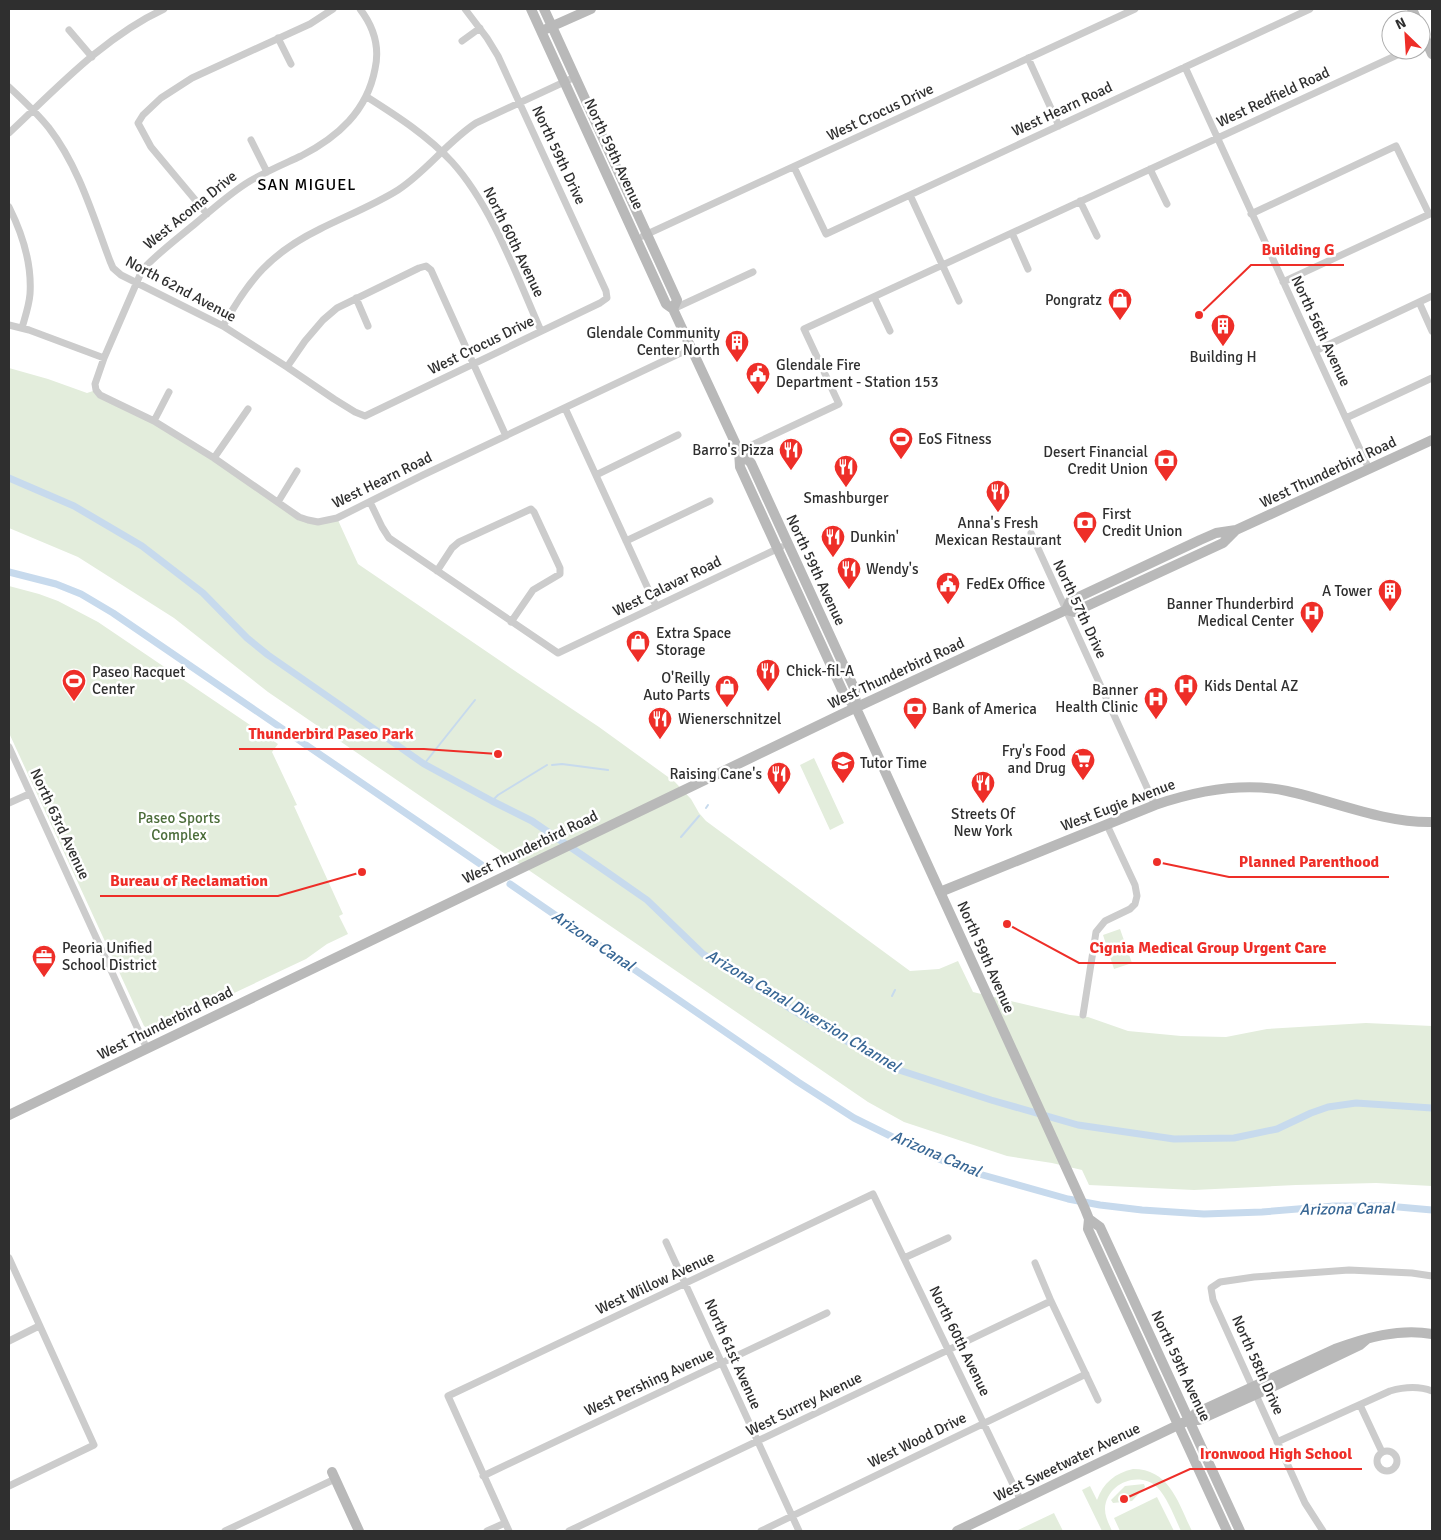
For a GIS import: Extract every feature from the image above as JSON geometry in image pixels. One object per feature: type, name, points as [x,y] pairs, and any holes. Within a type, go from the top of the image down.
[{"type":"main road","name":"North 59th Avenue","points":[[530,9],[666,304],[674,309],[739,450],[751,463],[855,690],[856,708]]},
{"type":"main road","name":"North 59th Avenue","points":[[544,9],[677,300],[674,309]]},
{"type":"main road","points":[[541,31],[591,9]]},
{"type":"main road","name":"West Thunderbird Road","points":[[1066,610],[1070,601],[1200,540],[1216,533],[1236,530],[1432,440]]},
{"type":"main road","name":"North 59th Avenue","points":[[739,450],[740,468],[844,694],[856,708],[1076,1191],[1087,1214],[1100,1227],[1240,1531]]},
{"type":"main road","name":"West Thunderbird Road","points":[[9,1114],[856,708],[1066,610],[1074,612],[1222,543],[1236,530]]},
{"type":"main road","points":[[1140,581],[1157,567],[1190,552],[1198,545],[1200,540]]},
{"type":"main road","points":[[803,605],[811,612],[819,627],[826,627]]},
{"type":"main road","name":"West Eugie Avenue","points":[[940,892],[1155,805],[1208,791],[1262,788],[1287,791],[1382,816],[1432,822]]},
{"type":"main road","name":"North 59th Avenue","points":[[1087,1214],[1088,1228],[1227,1531]]},
{"type":"main road","name":"West Sweetwater Avenue","points":[[957,1531],[1178,1425],[1189,1420],[1199,1420],[1335,1349],[1358,1340],[1399,1332],[1432,1334]]},
{"type":"main road","points":[[334,1476],[359,1531]]},
{"type":"street","points":[[9,133],[119,34],[154,11],[164,9]]},
{"type":"street","points":[[207,214],[151,147],[138,123],[143,115],[175,88],[192,78],[310,24],[333,9]]},
{"type":"street","points":[[360,9],[372,28],[377,48],[376,67],[367,97]]},
{"type":"street","name":"North 59th Drive","points":[[465,9],[498,56],[606,291],[607,298]]},
{"type":"street","name":"West Crocus Drive","points":[[636,240],[1135,9]]},
{"type":"street","name":"West Hearn Road","points":[[794,167],[826,234],[1310,9]]},
{"type":"street","points":[[462,41],[480,28]]},
{"type":"street","points":[[69,30],[92,57]]},
{"type":"street","points":[[278,38],[290,64]]},
{"type":"street","points":[[1028,58],[1059,126]]},
{"type":"street","name":"West Redfield Road","points":[[739,450],[838,404],[804,329],[1386,60]]},
{"type":"street","name":"North 56th Avenue","points":[[1185,67],[1369,469]]},
{"type":"street","points":[[223,326],[252,279],[281,252],[305,236],[399,189],[423,170],[462,133],[476,123],[575,77]]},
{"type":"street","name":"North 62nd Avenue","points":[[9,87],[34,110],[50,130],[79,180],[113,268],[121,275],[223,326],[334,400],[365,416]]},
{"type":"street","name":"North 60th Avenue","points":[[367,97],[412,126],[442,152],[465,178],[484,208],[542,331]]},
{"type":"street","name":"West Acoma Drive","points":[[96,390],[95,384],[104,358],[146,265],[249,182],[300,156],[333,136],[353,116],[367,97]]},
{"type":"street","points":[[251,140],[267,172]]},
{"type":"street","points":[[1251,214],[1396,146],[1431,214],[1283,282]]},
{"type":"street","points":[[1150,169],[1167,204]]},
{"type":"street","points":[[910,195],[959,301]]},
{"type":"street","points":[[1080,201],[1097,236]]},
{"type":"street","points":[[9,207],[21,237],[30,278],[30,296],[22,328]]},
{"type":"street","points":[[1012,233],[1028,269]]},
{"type":"street","points":[[287,367],[305,341],[336,308],[426,266],[431,270],[506,436]]},
{"type":"street","points":[[674,309],[752,272]]},
{"type":"street","points":[[1315,351],[1432,296]]},
{"type":"street","points":[[874,297],[890,332]]},
{"type":"street","points":[[356,298],[368,326]]},
{"type":"street","name":"West Crocus Drive","points":[[365,416],[607,298]]},
{"type":"street","points":[[1419,302],[1432,331]]},
{"type":"street","points":[[9,325],[104,358]]},
{"type":"street","name":"West Hearn Road","points":[[96,390],[100,395],[154,420],[299,516],[318,522],[338,518],[691,348]]},
{"type":"street","points":[[1346,418],[1432,378]]},
{"type":"street","points":[[154,420],[169,392]]},
{"type":"street","points":[[565,408],[656,606]]},
{"type":"street","points":[[214,458],[248,409]]},
{"type":"street","points":[[596,475],[678,435]]},
{"type":"street","points":[[278,502],[297,472]]},
{"type":"street","points":[[626,541],[710,501]]},
{"type":"street","points":[[370,502],[389,538],[510,622],[533,590],[560,574],[560,568],[531,509],[459,542],[452,548],[438,571]]},
{"type":"street","name":"North 57th Drive","points":[[1030,533],[1155,805]]},
{"type":"street","name":"West Calavar Road","points":[[510,622],[558,653],[787,544]]},
{"type":"street","name":"North 63rd Avenue","points":[[9,748],[147,1049]]},
{"type":"street","points":[[9,803],[30,794]]},
{"type":"street","points":[[1084,1015],[1096,932],[1105,921],[1133,906],[1137,896],[1135,885],[1107,825]]},
{"type":"street","name":"North 60th Avenue","points":[[873,1194],[1021,1501]]},
{"type":"street","name":"West Willow Avenue","points":[[483,1476],[448,1396],[873,1194]]},
{"type":"street","points":[[904,1258],[948,1238]]},
{"type":"street","name":"North 61st Avenue","points":[[666,1242],[799,1531]]},
{"type":"street","points":[[9,1258],[94,1445],[9,1486]]},
{"type":"street","points":[[1035,1263],[1098,1400]]},
{"type":"street","name":"North 58th Drive","points":[[1323,1531],[1305,1504],[1213,1300],[1211,1288],[1220,1282],[1254,1277],[1349,1270],[1412,1273],[1432,1276]]},
{"type":"street","name":"West Surrey Avenue","points":[[569,1531],[1051,1301]]},
{"type":"street","name":"West Pershing Avenue","points":[[483,1476],[826,1313]]},
{"type":"street","points":[[9,1341],[39,1326]]},
{"type":"street","name":"West Wood Drive","points":[[761,1531],[1086,1374]]},
{"type":"street","points":[[1277,1442],[1398,1389],[1416,1388],[1432,1391]]},
{"type":"street","points":[[1360,1405],[1382,1452]]},
{"type":"street","points":[[225,1531],[334,1476]]},
{"type":"street","points":[[483,1476],[508,1531]]},
{"type":"street","points":[[487,1531],[505,1523]]},
{"type":"green space","points":[[9,368],[87,393],[96,390],[154,421],[308,520],[337,518],[358,564],[599,727],[675,782],[691,799],[706,821],[910,971],[939,969],[958,961],[973,992],[1070,1015],[1088,1017],[1128,1031],[1181,1036],[1226,1037],[1267,1029],[1366,1023],[1432,1026],[1432,1186],[1376,1183],[1194,1190],[1089,1185],[1082,1170],[1007,1156],[904,1122],[868,1102],[268,692],[174,618],[78,557],[9,528]]},
{"type":"green space","name":"Paseo Sports Complex","points":[[9,586],[58,601],[98,622],[278,744],[272,752],[297,805],[294,806],[343,914],[339,916],[348,934],[327,944],[306,959],[232,994],[153,1027],[147,1028],[144,1026],[9,733]]},
{"type":"green space","points":[[814,758],[844,823],[830,830],[800,765]]},
{"type":"green space","points":[[1120,929],[1132,963],[1114,969],[1103,935]]},
{"type":"green space","points":[[1133,1469],[1146,1471],[1164,1481],[1177,1499],[1192,1531],[1181,1531],[1164,1496],[1157,1487],[1149,1482],[1132,1480],[1124,1482],[1111,1493],[1105,1509],[1106,1518],[1112,1531],[1102,1531],[1082,1490],[1090,1486],[1097,1500],[1110,1480],[1121,1473]]},
{"type":"green space","points":[[1144,1484],[1145,1487],[1132,1501],[1113,1503],[1111,1500],[1125,1486]]},
{"type":"green space","points":[[1157,1497],[1174,1531],[1120,1531],[1114,1518]]},
{"type":"green space","points":[[1054,1513],[1063,1531],[1016,1531]]},
{"type":"waterway","name":"Arizona Canal Diversion Channel","points":[[9,478],[74,506],[142,546],[203,593],[247,638],[268,655],[424,764],[532,821],[647,900],[703,954],[804,1017],[896,1069],[991,1100],[1078,1125],[1174,1139],[1234,1138],[1277,1129],[1328,1107],[1356,1103],[1432,1108]]},
{"type":"waterway","points":[[9,572],[56,584],[81,594],[113,613],[489,870]]},
{"type":"waterway","points":[[424,764],[475,700]]},
{"type":"waterway","points":[[552,765],[562,764],[608,770]]},
{"type":"waterway","points":[[492,801],[498,795],[547,765]]},
{"type":"waterway","points":[[681,837],[699,816]]},
{"type":"waterway","name":"Arizona Canal","points":[[510,884],[798,1082],[854,1118],[931,1156],[972,1172],[1068,1199],[1142,1210],[1204,1214],[1262,1212],[1334,1206],[1387,1206],[1432,1210]]},
{"type":"waterway","points":[[892,996],[895,990]]},
{"type":"place","name":"Building G","points":[[1199,315]]},
{"type":"place","name":"Pongratz","points":[[1120,321]]},
{"type":"place","name":"Building H","points":[[1223,347]]},
{"type":"place","name":"Glendale Community Center North","points":[[737,363]]},
{"type":"place","name":"Glendale Fire Department - Station 153","points":[[758,395]]},
{"type":"place","name":"EoS Fitness","points":[[901,460]]},
{"type":"place","name":"Barro's Pizza","points":[[791,471]]},
{"type":"place","name":"Desert Financial Credit Union","points":[[1166,482]]},
{"type":"place","name":"Smashburger","points":[[846,488]]},
{"type":"place","name":"Anna's Fresh Mexican Restaurant","points":[[998,513]]},
{"type":"place","name":"First Credit Union","points":[[1085,544]]},
{"type":"place","name":"Dunkin'","points":[[833,558]]},
{"type":"place","name":"Wendy's","points":[[849,590]]},
{"type":"place","name":"FedEx Office","points":[[948,605]]},
{"type":"place","name":"A Tower","points":[[1390,612]]},
{"type":"place","name":"Banner Thunderbird Medical Center","points":[[1312,634]]},
{"type":"place","name":"Extra Space Storage","points":[[638,663]]},
{"type":"place","name":"Chick-fil-A","points":[[768,692]]},
{"type":"place","name":"Paseo Racquet Center","points":[[74,702]]},
{"type":"place","name":"Kids Dental AZ","points":[[1186,707]]},
{"type":"place","name":"O'Reilly Auto Parts","points":[[727,708]]},
{"type":"place","name":"Banner Health Clinic","points":[[1156,720]]},
{"type":"place","name":"Bank of America","points":[[915,730]]},
{"type":"place","name":"Wienerschnitzel","points":[[660,740]]},
{"type":"place","name":"Thunderbird Paseo Park","points":[[498,754]]},
{"type":"place","name":"Fry's Food and Drug","points":[[1083,781]]},
{"type":"place","name":"Tutor Time","points":[[843,784]]},
{"type":"place","name":"Raising Cane's","points":[[779,795]]},
{"type":"place","name":"Streets Of New York","points":[[983,804]]},
{"type":"place","name":"Planned Parenthood","points":[[1157,862]]},
{"type":"place","name":"Bureau of Reclamation","points":[[362,872]]},
{"type":"place","name":"Cignia Medical Group Urgent Care","points":[[1007,924]]},
{"type":"place","name":"Peoria Unified School District","points":[[44,978]]},
{"type":"place","name":"Ironwood High School","points":[[1124,1499]]},
{"type":"district","name":"SAN MIGUEL","points":[[307,185]]}]
